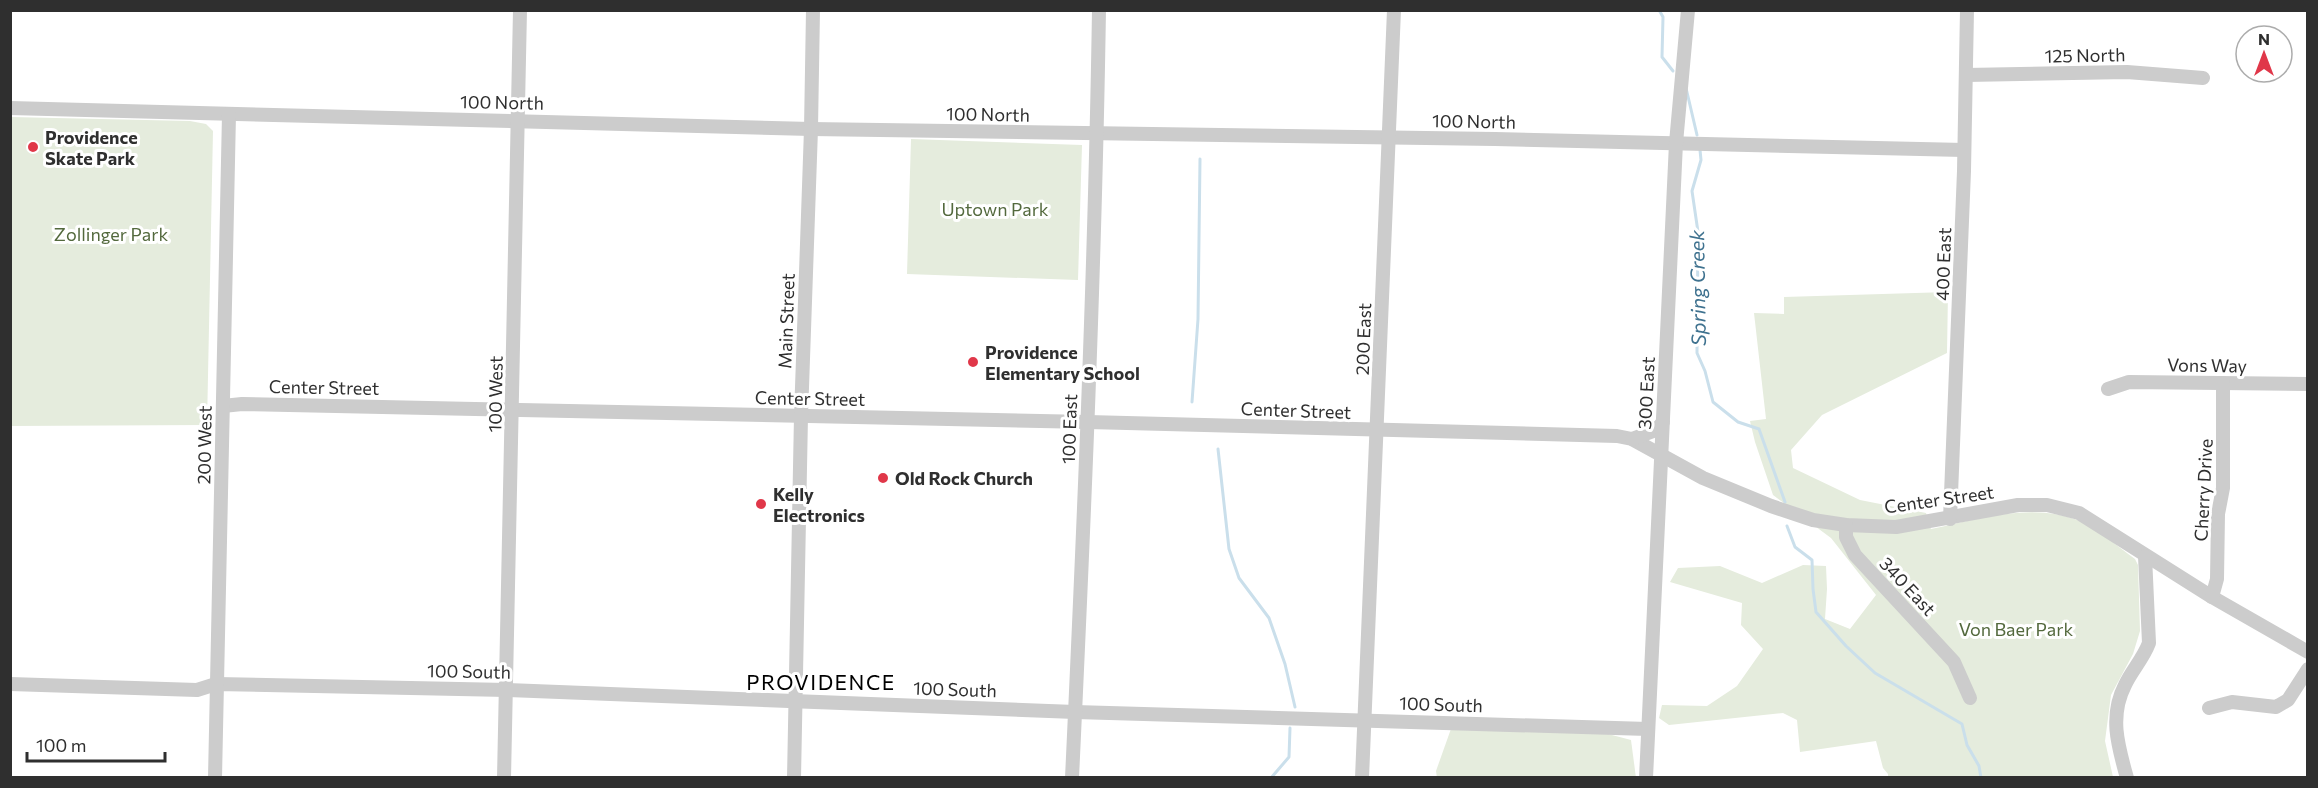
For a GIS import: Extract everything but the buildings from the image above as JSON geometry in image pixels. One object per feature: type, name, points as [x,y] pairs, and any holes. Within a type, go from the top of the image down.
[{"type":"street","name":"100 West","points":[[504,777],[520,10]]},
{"type":"street","name":"Main Street","points":[[794,777],[801,416],[813,10]]},
{"type":"street","name":"100 East","points":[[1072,777],[1088,422],[1099,10]]},
{"type":"street","name":"200 East","points":[[1362,777],[1394,10]]},
{"type":"street","name":"300 East","points":[[1646,777],[1676,143],[1688,10]]},
{"type":"street","name":"400 East","points":[[1950,519],[1968,10]]},
{"type":"street","name":"125 North","points":[[1966,75],[2127,72],[2203,78]]},
{"type":"street","name":"100 North","points":[[10,108],[811,129],[1964,150]]},
{"type":"street","name":"200 West","points":[[215,777],[229,114]]},
{"type":"street","name":"Vons Way","points":[[2108,389],[2129,382],[2307,384]]},
{"type":"street","name":"Cherry Drive","points":[[2212,597],[2217,579],[2218,514],[2223,488],[2223,383]]},
{"type":"street","name":"Center Street","points":[[223,406],[242,404],[513,409],[1617,436],[1632,439],[1703,477],[1771,506],[1813,520],[1846,525],[1896,527],[2018,505],[2047,505],[2079,513],[2212,597],[2307,652]]},
{"type":"street","points":[[1632,439],[1656,430],[1663,422]]},
{"type":"street","name":"340 East","points":[[1846,525],[1846,537],[1855,555],[1954,662],[1970,698]]},
{"type":"street","points":[[2127,777],[2116,737],[2115,717],[2125,684],[2145,655],[2148,643],[2145,556]]},
{"type":"street","points":[[2209,708],[2232,702],[2276,706],[2288,700],[2307,669]]},
{"type":"street","name":"100 South","points":[[10,684],[197,690],[216,684],[507,690],[1075,712],[1648,729]]},
{"type":"green space","name":"Zollinger Park","points":[[11,117],[190,121],[206,124],[213,131],[207,425],[11,426]]},
{"type":"green space","name":"Uptown Park","points":[[911,139],[1082,145],[1078,280],[907,274]]},
{"type":"green space","name":"Von Baer Park","points":[[1948,292],[1947,353],[1822,415],[1791,450],[1793,468],[1860,500],[1926,513],[1931,529],[2006,514],[2045,513],[2063,516],[2089,525],[2135,559],[2138,565],[2140,631],[2133,654],[2111,695],[2105,741],[2113,777],[1888,777],[1883,768],[1876,741],[1800,752],[1797,720],[1783,713],[1669,725],[1659,718],[1662,705],[1707,706],[1737,686],[1763,649],[1741,625],[1742,603],[1670,582],[1678,568],[1720,566],[1762,583],[1803,565],[1826,566],[1825,619],[1850,629],[1876,595],[1831,538],[1773,495],[1750,421],[1766,419],[1754,313],[1784,314],[1784,297]]},
{"type":"green space","points":[[1452,726],[1589,729],[1631,740],[1636,778],[1437,778],[1436,771]]},
{"type":"waterway","name":"Spring Creek","points":[[1659,10],[1663,17],[1662,57],[1673,71]]},
{"type":"waterway","name":"Spring Creek","points":[[1686,88],[1697,135]]},
{"type":"waterway","name":"Spring Creek","points":[[1700,150],[1701,160],[1692,191],[1698,232],[1697,353],[1705,371],[1713,402],[1738,422],[1759,429],[1785,502]]},
{"type":"waterway","points":[[1192,402],[1198,319],[1200,159]]},
{"type":"waterway","points":[[1218,449],[1229,549],[1239,578],[1269,618],[1285,664],[1295,707]]},
{"type":"waterway","name":"Spring Creek","points":[[1787,526],[1795,547],[1812,560],[1816,612],[1846,646],[1875,673],[1962,724],[1967,745],[1979,766],[1981,778]]},
{"type":"waterway","points":[[1271,778],[1289,757],[1290,728]]},
{"type":"place","name":"Providence Skate Park","points":[[33,147]]},
{"type":"place","name":"Providence Elementary School","points":[[973,362]]},
{"type":"place","name":"Old Rock Church","points":[[883,478]]},
{"type":"place","name":"Kelly Electronics","points":[[761,504]]},
{"type":"district","name":"PROVIDENCE","points":[[821,681]]}]
